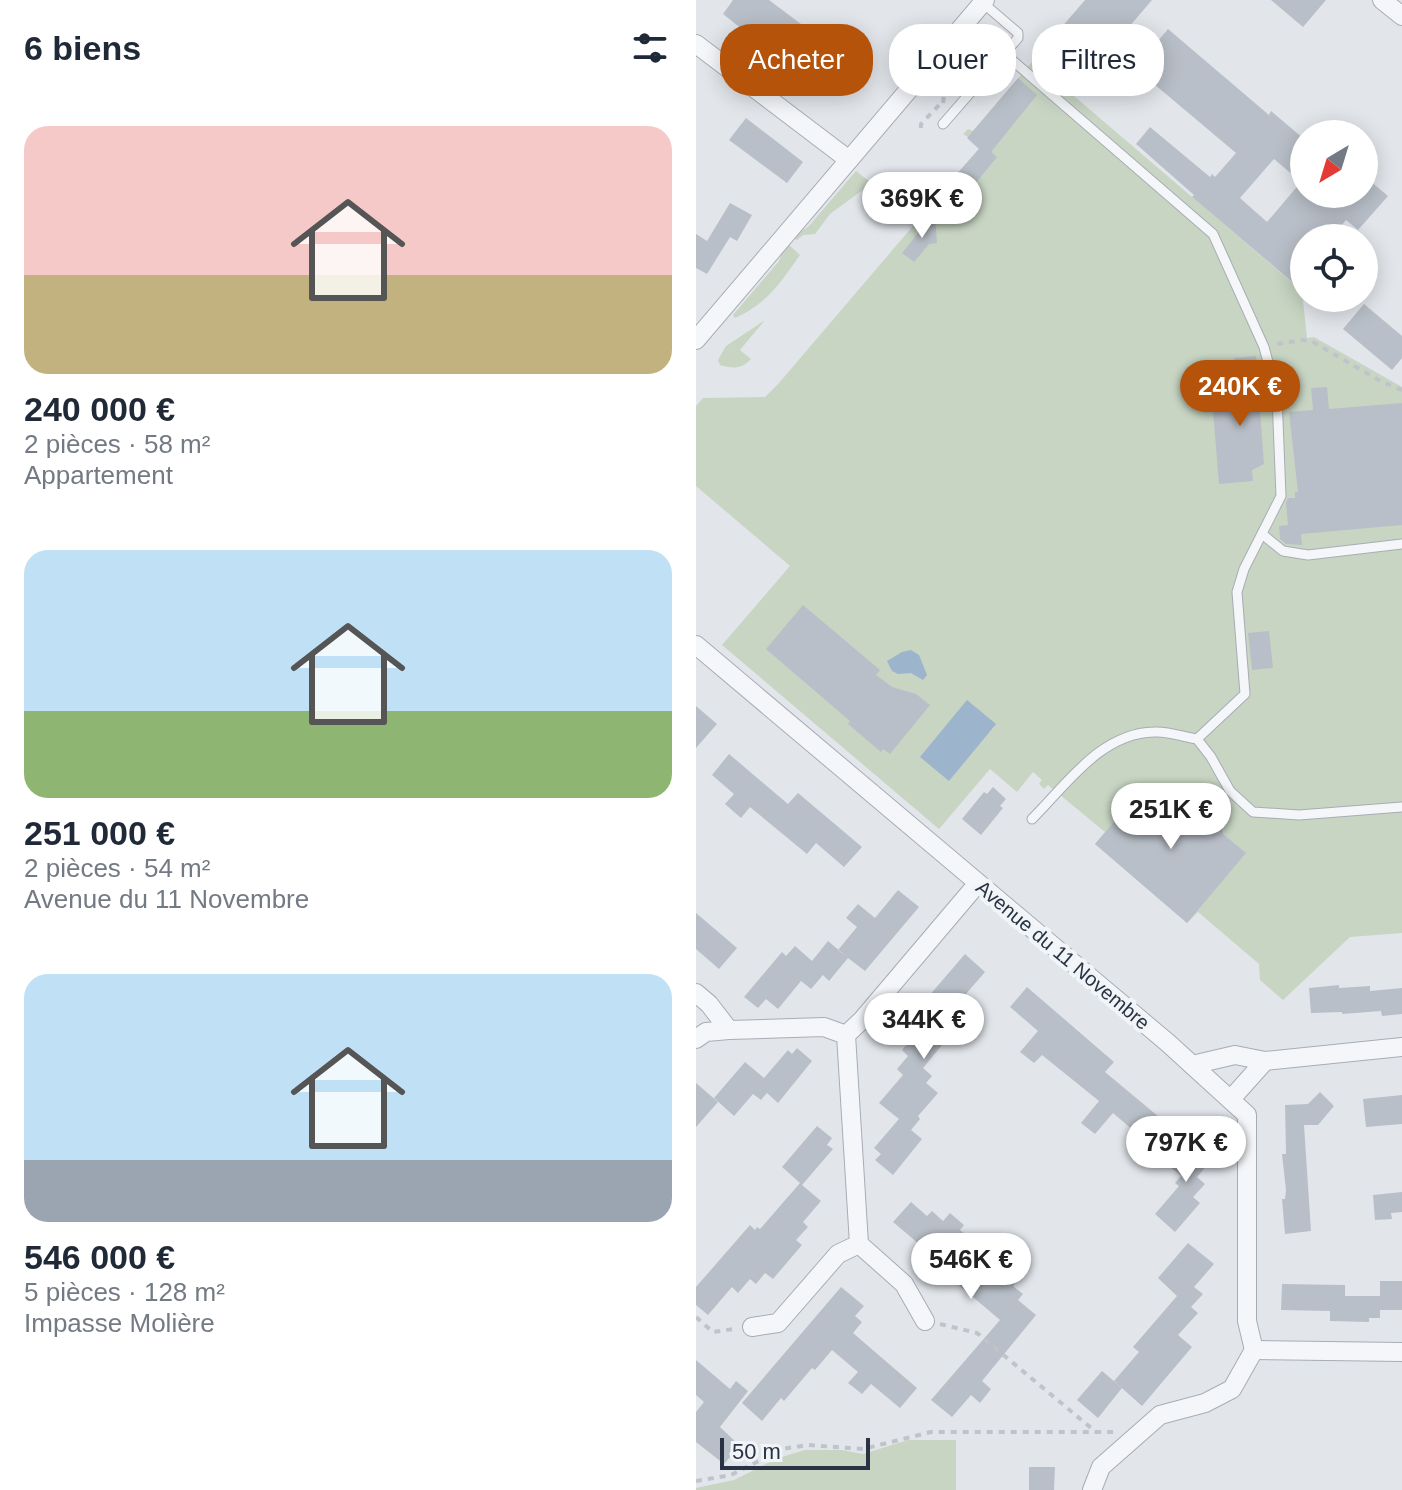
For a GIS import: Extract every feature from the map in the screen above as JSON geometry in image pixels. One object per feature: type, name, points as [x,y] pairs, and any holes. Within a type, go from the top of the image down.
[{"type":"street","points":[[1382,0],[1402,16]]},
{"type":"street","points":[[696,340],[984,2]]},
{"type":"street","points":[[696,44],[849,160]]},
{"type":"street","name":"Avenue du 11 Novembre","points":[[696,645],[1247,1115],[1247,1321],[1254,1350]]},
{"type":"street","points":[[846,1035],[978,883]]},
{"type":"street","points":[[696,993],[729,1030]]},
{"type":"street","points":[[696,1039],[706,1032],[824,1027],[846,1035]]},
{"type":"street","points":[[846,1035],[859,1244],[904,1284],[925,1321]]},
{"type":"street","points":[[1192,1065],[1235,1055],[1265,1061],[1402,1047]]},
{"type":"street","points":[[1231,1099],[1265,1061]]},
{"type":"street","points":[[752,1327],[778,1323],[838,1254],[859,1244]]},
{"type":"street","points":[[1092,1490],[1101,1467],[1160,1415],[1205,1403],[1232,1389],[1254,1350],[1402,1352]]},
{"type":"lane","points":[[984,2],[1008,24]]},
{"type":"lane","points":[[1016,64],[1213,234],[1264,347],[1277,396],[1281,496],[1244,569],[1237,592],[1245,694],[1197,739]]},
{"type":"lane","points":[[943,124],[968,96]]},
{"type":"lane","points":[[1262,534],[1283,551],[1308,555],[1402,544]]},
{"type":"lane","points":[[1032,819],[1089,759],[1119,738],[1155,732],[1197,739],[1230,791],[1253,812],[1299,815],[1402,807]]},
{"type":"path","points":[[921,128],[921,124],[943,103],[944,96]]},
{"type":"path","points":[[1264,347],[1302,340],[1313,342],[1382,382],[1402,390]]},
{"type":"path","points":[[696,1317],[713,1332],[752,1327]]},
{"type":"path","points":[[925,1321],[977,1333],[1096,1432]]},
{"type":"path","points":[[696,1481],[731,1475],[782,1449],[808,1445],[863,1449],[931,1432],[1125,1433],[1133,1440]]},
{"type":"green space","points":[[1032,62],[1032,96],[1074,96],[1290,281],[1290,312],[1304,312],[1307,338],[1314,337],[1402,387],[1402,933],[1350,937],[1283,1000],[1260,980],[1259,964],[1198,912],[1187,923],[1095,844],[1105,832],[1048,785],[1044,789],[1039,784],[1042,780],[1033,772],[1017,792],[990,769],[939,829],[722,645],[790,566],[696,486],[696,406],[703,398],[765,397],[779,383],[982,145],[963,134],[968,129],[973,131],[1003,96],[1016,96],[1016,81]]},
{"type":"green space","points":[[856,171],[870,182],[864,189],[830,214],[815,234],[803,235],[797,240],[793,237],[809,226]]},
{"type":"green space","points":[[788,244],[800,255],[793,265],[765,299],[735,318],[733,315],[779,261]]},
{"type":"green space","points":[[765,320],[740,350],[751,359],[737,367],[720,365],[718,360],[726,346]]},
{"type":"green space","points":[[908,1440],[956,1440],[956,1490],[696,1490],[734,1480],[778,1458],[805,1450],[842,1450],[863,1454]]},
{"type":"water","points":[[911,650],[919,655],[927,675],[923,680],[911,673],[892,671],[887,661]]},
{"type":"water","points":[[967,700],[996,724],[949,781],[920,757]]},
{"type":"building","points":[[733,0],[769,0],[801,24],[736,24],[723,14]]},
{"type":"building","points":[[1085,0],[1152,0],[1131,24],[1064,24]]},
{"type":"building","points":[[1271,0],[1326,0],[1303,27]]},
{"type":"building","points":[[1168,29],[1269,115],[1271,111],[1290,127],[1290,173],[1274,159],[1240,198],[1267,222],[1290,195],[1290,208],[1377,208],[1363,224],[1351,224],[1346,220],[1343,224],[1290,224],[1290,280],[1192,197],[1194,195],[1136,144],[1150,127],[1210,177],[1212,174],[1215,177],[1236,153],[1164,92],[1164,34]]},
{"type":"building","points":[[1018,78],[1032,91],[1032,96],[1036,96],[991,152],[997,157],[970,190],[954,177],[979,149],[967,138],[1003,96],[1016,96]]},
{"type":"building","points":[[746,118],[803,162],[787,183],[729,140]]},
{"type":"building","points":[[1378,188],[1388,196],[1378,207]]},
{"type":"building","points":[[730,203],[752,215],[737,241],[730,237],[707,274],[696,268],[696,234],[707,241]]},
{"type":"building","points":[[935,212],[937,243],[929,244],[914,262],[902,253]]},
{"type":"building","points":[[1357,312],[1374,312],[1402,336],[1402,358],[1392,370],[1343,329]]},
{"type":"building","points":[[1256,356],[1264,464],[1252,470],[1253,481],[1219,484],[1213,411],[1238,409],[1234,358]]},
{"type":"building","points":[[1327,387],[1329,409],[1402,403],[1402,525],[1301,534],[1302,545],[1286,544],[1280,539],[1279,526],[1288,525],[1286,503],[1298,492],[1289,412],[1313,410],[1311,388]]},
{"type":"building","points":[[803,605],[880,670],[876,675],[892,687],[916,694],[930,705],[890,754],[883,749],[881,752],[848,724],[850,721],[766,649]]},
{"type":"building","points":[[1269,631],[1273,668],[1252,670],[1248,633]]},
{"type":"building","points":[[696,706],[717,724],[696,748]]},
{"type":"building","points":[[729,754],[788,804],[798,793],[862,847],[844,867],[816,843],[807,854],[750,807],[741,818],[725,804],[734,794],[712,775]]},
{"type":"building","points":[[993,787],[1006,799],[1000,806],[1003,808],[981,835],[962,819],[984,792],[987,794]]},
{"type":"building","points":[[1169,788],[1214,826],[1221,825],[1223,834],[1246,853],[1187,923],[1095,844],[1142,790],[1158,801]]},
{"type":"building","points":[[898,890],[919,907],[865,971],[848,958],[829,981],[823,975],[811,989],[801,981],[778,1009],[766,999],[758,1008],[744,997],[782,952],[786,956],[795,946],[812,961],[828,941],[838,950],[857,927],[846,918],[858,904],[875,918]]},
{"type":"building","points":[[696,913],[737,948],[719,969],[696,949]]},
{"type":"building","points":[[965,954],[985,972],[965,995],[974,1003],[938,1042],[942,1045],[923,1068],[932,1076],[926,1083],[938,1093],[918,1116],[920,1119],[911,1130],[922,1139],[893,1175],[875,1160],[881,1154],[874,1148],[899,1119],[879,1103],[903,1075],[897,1069],[908,1056],[902,1050],[921,1028],[910,1018]]},
{"type":"building","points":[[1339,985],[1339,988],[1370,986],[1370,991],[1402,988],[1402,1014],[1382,1016],[1381,1011],[1311,1013],[1309,988]]},
{"type":"building","points":[[1027,987],[1114,1062],[1105,1072],[1159,1117],[1141,1137],[1113,1113],[1095,1134],[1081,1123],[1099,1101],[1042,1055],[1034,1063],[1020,1052],[1038,1031],[1010,1007]]},
{"type":"building","points":[[797,1048],[812,1061],[778,1103],[767,1093],[761,1100],[753,1094],[734,1116],[714,1098],[745,1062],[764,1078],[788,1050],[792,1054]]},
{"type":"building","points":[[696,1083],[718,1102],[696,1127]]},
{"type":"building","points":[[1320,1092],[1334,1106],[1318,1125],[1304,1125],[1311,1231],[1285,1234],[1282,1199],[1285,1199],[1286,1190],[1282,1154],[1286,1154],[1285,1105],[1308,1104]]},
{"type":"building","points":[[1402,1095],[1402,1124],[1366,1127],[1363,1099]]},
{"type":"building","points":[[817,1126],[832,1138],[827,1145],[833,1149],[802,1185],[821,1201],[803,1222],[808,1227],[796,1240],[802,1245],[773,1279],[765,1273],[756,1284],[750,1279],[738,1293],[732,1287],[708,1315],[696,1305],[696,1287],[750,1225],[755,1230],[757,1227],[760,1229],[800,1183],[782,1167]]},
{"type":"building","points":[[1195,1137],[1216,1155],[1197,1177],[1205,1184],[1193,1197],[1200,1203],[1175,1232],[1155,1214],[1179,1186],[1175,1183],[1181,1176],[1170,1167]]},
{"type":"building","points":[[1402,1192],[1402,1212],[1391,1213],[1392,1219],[1375,1220],[1373,1195]]},
{"type":"building","points":[[911,1202],[927,1216],[932,1211],[943,1221],[950,1213],[964,1225],[960,1230],[970,1238],[963,1246],[997,1275],[1010,1260],[1024,1272],[1013,1286],[1023,1294],[1018,1300],[1036,1315],[982,1381],[991,1389],[980,1403],[971,1395],[952,1417],[931,1400],[1000,1320],[954,1281],[958,1277],[893,1222]]},
{"type":"building","points":[[1188,1243],[1214,1264],[1194,1287],[1203,1294],[1191,1307],[1198,1313],[1178,1335],[1192,1347],[1142,1406],[1114,1381],[1139,1352],[1133,1347],[1177,1296],[1158,1278]]},
{"type":"building","points":[[1380,1281],[1402,1281],[1402,1310],[1380,1310],[1380,1318],[1369,1318],[1369,1322],[1330,1321],[1330,1311],[1281,1310],[1282,1284],[1345,1285],[1345,1296],[1380,1296]]},
{"type":"building","points":[[841,1287],[864,1306],[855,1316],[862,1322],[853,1333],[917,1388],[900,1408],[871,1384],[862,1394],[848,1383],[858,1372],[832,1350],[784,1401],[781,1398],[762,1421],[742,1403]]},
{"type":"building","points":[[696,1360],[730,1389],[736,1381],[748,1391],[720,1427],[740,1446],[724,1464],[696,1442],[696,1412],[704,1402],[696,1395]]},
{"type":"building","points":[[1102,1371],[1122,1388],[1098,1418],[1077,1400]]},
{"type":"building","points":[[1029,1467],[1055,1467],[1054,1490],[1029,1490]]}]
